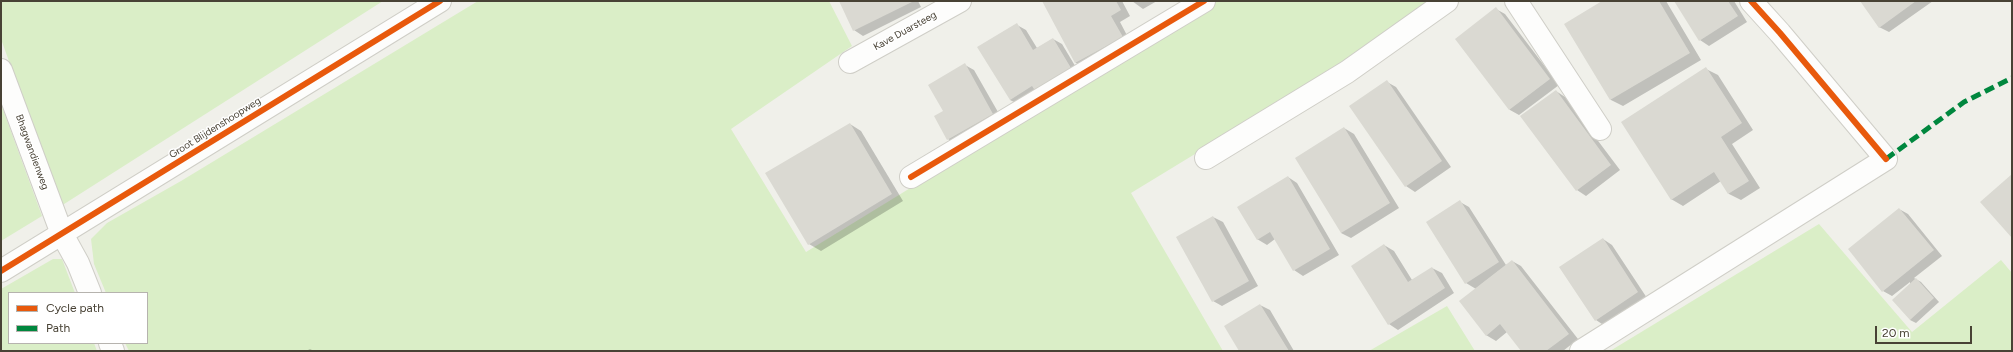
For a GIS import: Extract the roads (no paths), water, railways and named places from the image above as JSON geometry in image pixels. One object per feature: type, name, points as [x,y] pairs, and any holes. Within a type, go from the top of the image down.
[{"type":"street","name":"Groot Blijdenshoopweg","points":[[1,271],[440,1]]},
{"type":"street","name":"Kave Duarsteeg","points":[[850,62],[960,1]]},
{"type":"street","points":[[911,178],[1204,1]]},
{"type":"street","points":[[1206,158],[1347,72],[1447,1]]},
{"type":"street","points":[[1516,1],[1600,130]]},
{"type":"street","points":[[1581,351],[1886,159],[1780,33],[1751,1]]},
{"type":"street","name":"Bhagwandienweg","points":[[1,70],[62,234],[78,263],[90,292]]}]
